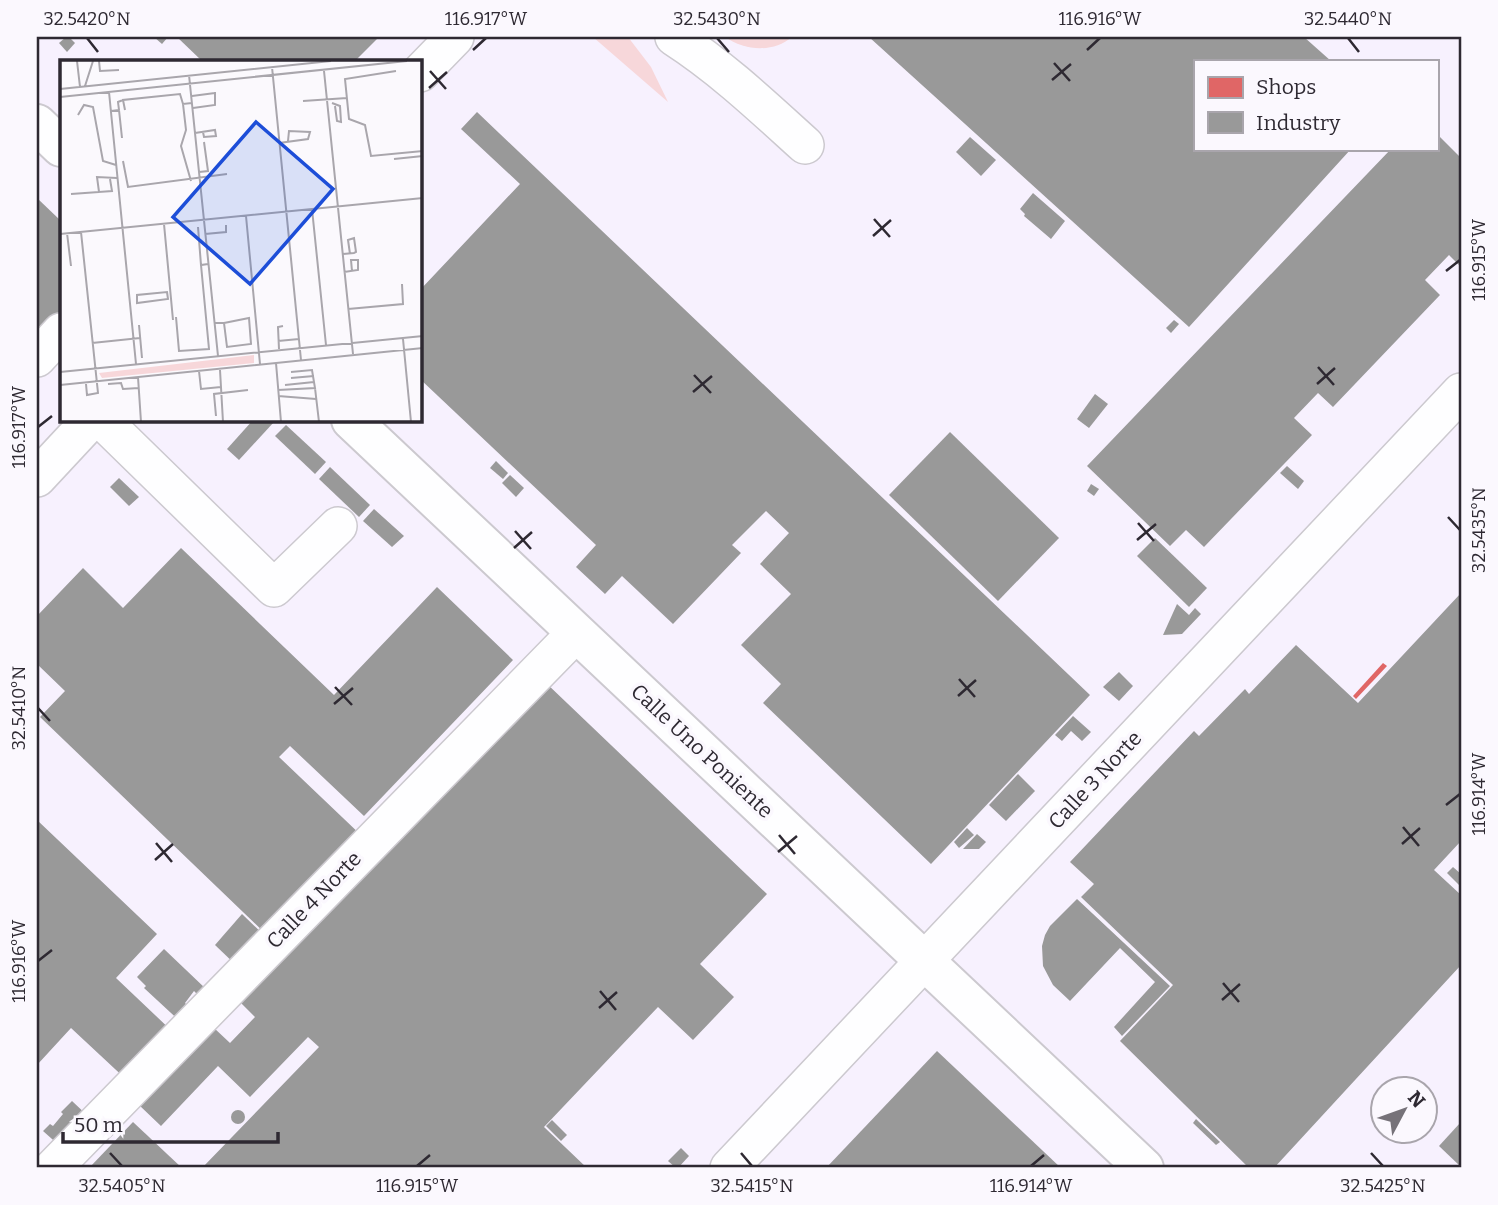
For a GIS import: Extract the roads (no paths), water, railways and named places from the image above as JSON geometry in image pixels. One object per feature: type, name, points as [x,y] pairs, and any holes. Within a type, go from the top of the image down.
[{"type":"main road","points":[[37,124],[60,146]]},
{"type":"main road","name":"Calle Uno Poniente","points":[[353,422],[1144,1168]]},
{"type":"street","points":[[422,71],[455,37]]},
{"type":"street","points":[[674,37],[755,99],[804,145]]},
{"type":"street","points":[[37,358],[60,333]]},
{"type":"street","name":"Calle 3 Norte","points":[[729,1168],[1461,392]]},
{"type":"street","points":[[37,478],[89,422]]},
{"type":"street","points":[[104,422],[274,588],[338,526]]},
{"type":"street","name":"Calle 4 Norte","points":[[53,1168],[576,633]]}]
